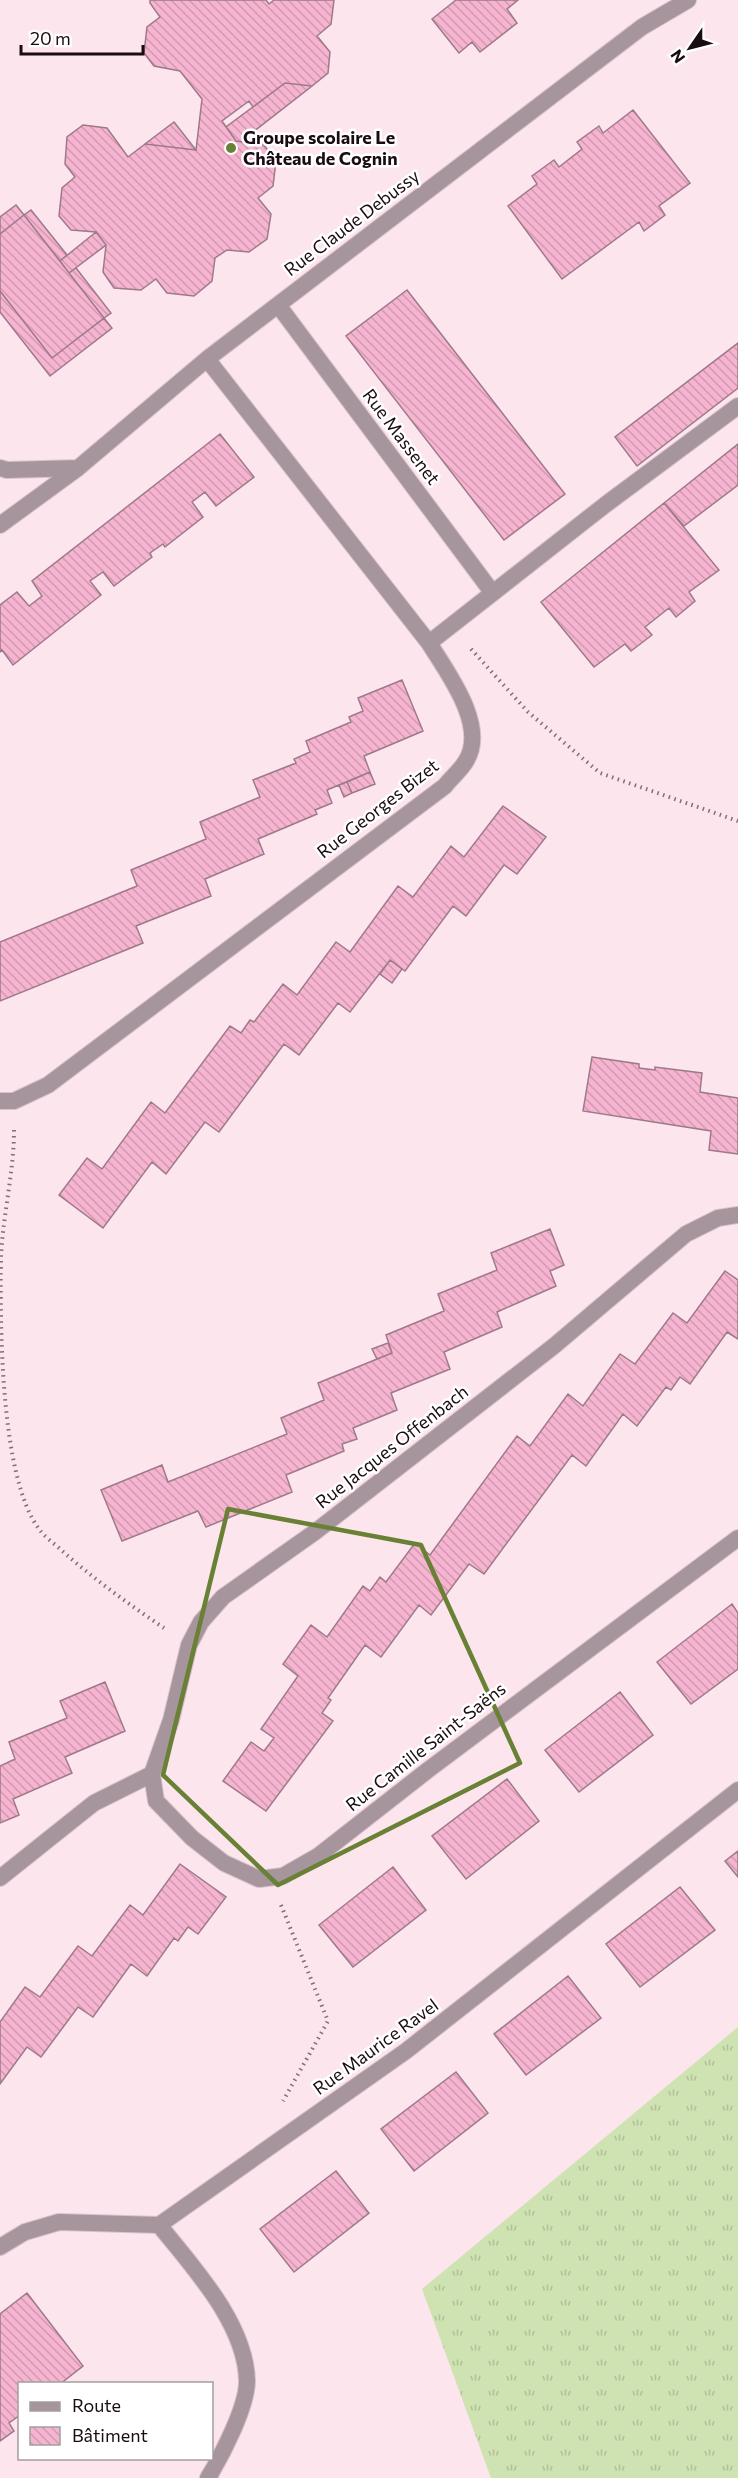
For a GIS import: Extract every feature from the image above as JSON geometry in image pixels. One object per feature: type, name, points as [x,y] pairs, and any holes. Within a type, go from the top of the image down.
[{"type":"street","points":[[657,19],[664,0]]},
{"type":"street","name":"Rue Claude Debussy","points":[[0,525],[78,468],[207,359],[278,304],[642,27],[688,0]]},
{"type":"street","name":"Rue Massenet","points":[[278,304],[492,592]]},
{"type":"street","name":"Rue Georges Bizet","points":[[7,1101],[48,1085],[445,786],[467,761],[472,741],[469,717],[458,689],[429,643],[207,359]]},
{"type":"street","points":[[429,643],[605,504],[738,406]]},
{"type":"street","points":[[0,468],[6,470],[78,468]]},
{"type":"street","name":"Rue Jacques Offenbach","points":[[152,1774],[171,1720],[189,1645],[201,1622],[224,1598],[315,1532],[545,1353],[686,1234],[718,1218],[738,1215]]},
{"type":"street","name":"Rue Camille Saint-Saëns","points":[[269,1877],[283,1876],[318,1856],[550,1676],[738,1538]]},
{"type":"street","points":[[0,1878],[94,1803],[152,1774],[156,1801],[192,1838],[224,1863],[259,1879],[269,1877]]},
{"type":"street","name":"Rue Maurice Ravel","points":[[159,2225],[406,2051],[738,1790]]},
{"type":"street","points":[[0,2247],[25,2232],[59,2222],[159,2225],[226,2315],[243,2351],[247,2383],[237,2421],[208,2478]]},
{"type":"path","points":[[450,626],[528,712],[600,773],[738,821]]},
{"type":"path","points":[[7,1101],[14,1144],[1,1256],[1,1337],[5,1409],[11,1456],[24,1500],[39,1529],[69,1557],[130,1605],[189,1645]]},
{"type":"path","points":[[269,1877],[328,2021],[280,2105],[297,2128]]},
{"type":"highlighted area","points":[[228,1509],[421,1545],[520,1763],[278,1885],[163,1775]]},
{"type":"green space","points":[[738,2027],[738,2478],[491,2478],[422,2289]]},
{"type":"building","name":"Groupe scolaire Le Château de Cognin","points":[[150,0],[266,0],[269,4],[274,0],[334,0],[331,24],[317,36],[330,52],[328,73],[312,86],[285,83],[253,107],[249,101],[222,121],[236,141],[264,145],[276,161],[273,186],[258,198],[271,214],[267,239],[249,252],[227,250],[215,258],[212,281],[194,296],[167,293],[156,279],[141,290],[114,288],[103,272],[106,245],[96,232],[71,230],[59,216],[62,188],[75,177],[65,164],[67,137],[83,125],[107,128],[128,157],[145,144],[196,150],[202,99],[180,71],[154,66],[144,53],[147,27],[160,17]]},
{"type":"building","points":[[456,0],[518,0],[507,9],[517,23],[480,52],[472,42],[459,53],[432,19]]},
{"type":"building","points":[[285,83],[312,86],[253,132],[264,145],[236,141],[226,127]]},
{"type":"building","points":[[633,110],[690,183],[659,206],[665,215],[644,231],[639,222],[562,279],[508,206],[537,184],[532,176],[554,160],[559,167],[582,149],[577,142],[599,126],[603,133]]},
{"type":"building","points":[[174,122],[196,150],[145,144]]},
{"type":"building","points":[[16,205],[24,215],[0,234],[0,217]]},
{"type":"building","points":[[31,210],[67,255],[60,261],[24,215]]},
{"type":"building","points":[[24,215],[104,318],[52,358],[0,291],[0,234]]},
{"type":"building","points":[[96,232],[106,245],[69,273],[60,261]]},
{"type":"building","points":[[76,268],[111,313],[104,318],[69,273]]},
{"type":"building","points":[[407,290],[565,494],[504,540],[346,336]]},
{"type":"building","points":[[0,291],[52,358],[104,318],[112,328],[50,376],[0,312]]},
{"type":"building","points":[[738,343],[738,388],[637,466],[615,437]]},
{"type":"building","points":[[220,434],[254,477],[216,506],[205,492],[192,502],[203,517],[165,547],[163,544],[150,553],[152,557],[114,586],[103,572],[90,581],[101,595],[13,665],[2,650],[0,652],[0,605],[17,592],[29,606],[42,596],[32,581]]},
{"type":"building","points":[[738,444],[738,485],[684,526],[664,503]]},
{"type":"building","points":[[664,503],[719,570],[689,592],[695,601],[676,617],[669,608],[645,627],[652,635],[631,651],[625,644],[594,667],[541,602]]},
{"type":"building","points":[[402,680],[423,731],[364,756],[370,772],[327,790],[332,803],[315,810],[317,814],[258,839],[264,854],[205,879],[211,896],[136,926],[143,943],[0,1001],[0,942],[137,886],[131,870],[206,839],[200,822],[260,797],[253,780],[296,763],[294,759],[310,752],[306,741],[351,722],[349,717],[363,711],[358,698]]},
{"type":"building","points":[[370,772],[375,784],[352,793],[347,782]]},
{"type":"building","points":[[347,782],[352,793],[344,797],[339,785]]},
{"type":"building","points":[[503,806],[546,837],[517,874],[504,865],[466,916],[453,906],[405,971],[390,960],[350,1012],[338,1003],[299,1055],[284,1044],[219,1132],[205,1122],[166,1174],[152,1162],[103,1228],[59,1195],[87,1158],[102,1169],[151,1102],[165,1113],[230,1026],[241,1033],[250,1020],[254,1022],[283,984],[297,995],[336,942],[350,952],[398,886],[413,897],[451,846],[464,857]]},
{"type":"building","points":[[390,960],[402,969],[392,983],[380,974]]},
{"type":"building","points":[[592,1057],[639,1064],[639,1068],[655,1070],[655,1067],[702,1073],[700,1092],[738,1098],[738,1154],[709,1150],[711,1131],[583,1111]]},
{"type":"building","points":[[550,1229],[564,1265],[550,1271],[556,1286],[497,1312],[502,1327],[444,1352],[450,1369],[391,1393],[397,1410],[353,1428],[357,1439],[342,1444],[344,1451],[286,1475],[292,1492],[206,1527],[198,1511],[122,1541],[101,1490],[162,1465],[168,1482],[287,1434],[281,1418],[324,1400],[318,1383],[392,1353],[386,1335],[444,1311],[438,1294],[497,1270],[491,1253]]},
{"type":"building","points":[[725,1271],[738,1280],[738,1339],[727,1332],[690,1384],[680,1377],[671,1390],[666,1387],[637,1426],[623,1414],[586,1466],[572,1455],[484,1574],[469,1564],[431,1615],[419,1605],[381,1657],[365,1645],[328,1698],[331,1700],[322,1713],[333,1721],[266,1811],[223,1781],[251,1742],[264,1751],[274,1738],[261,1729],[298,1676],[283,1664],[311,1625],[327,1637],[363,1586],[370,1591],[380,1577],[386,1582],[415,1543],[430,1555],[517,1436],[530,1446],[568,1394],[583,1406],[620,1354],[635,1364],[673,1313],[687,1323]]},
{"type":"building","points":[[388,1343],[392,1353],[377,1359],[372,1349]]},
{"type":"building","points":[[732,1604],[738,1613],[738,1669],[691,1704],[657,1662]]},
{"type":"building","points":[[105,1682],[125,1731],[65,1757],[72,1773],[13,1799],[19,1815],[0,1823],[0,1766],[15,1759],[9,1742],[67,1718],[60,1701]]},
{"type":"building","points":[[620,1692],[653,1735],[579,1792],[545,1750]]},
{"type":"building","points":[[507,1779],[539,1821],[466,1879],[432,1836]]},
{"type":"building","points":[[738,1851],[738,1877],[725,1861]]},
{"type":"building","points":[[180,1864],[226,1897],[198,1934],[188,1927],[178,1941],[174,1938],[147,1976],[131,1964],[93,2017],[78,2007],[41,2057],[27,2047],[0,2084],[0,2022],[25,1987],[40,1997],[78,1946],[92,1956],[130,1905],[143,1915]]},
{"type":"building","points":[[393,1867],[426,1910],[353,1967],[319,1925]]},
{"type":"building","points":[[680,1887],[715,1930],[640,1987],[606,1944]]},
{"type":"building","points":[[568,1976],[601,2018],[526,2075],[494,2034]]},
{"type":"building","points":[[456,2072],[488,2113],[414,2171],[381,2129]]},
{"type":"building","points":[[336,2171],[369,2213],[294,2272],[260,2229]]},
{"type":"building","points":[[27,2293],[83,2366],[63,2382],[18,2382],[18,2416],[9,2423],[14,2431],[0,2441],[0,2314]]},
{"type":"place","name":"Groupe scolaire Le Château de Cognin","points":[[231,148]]}]
